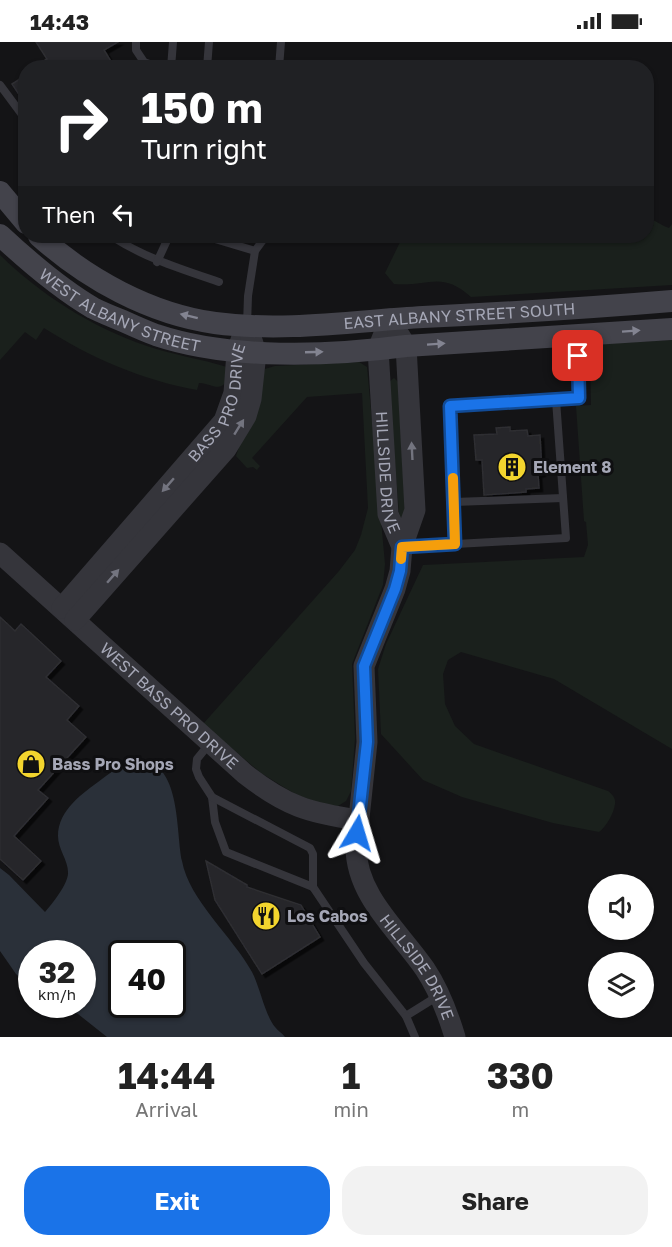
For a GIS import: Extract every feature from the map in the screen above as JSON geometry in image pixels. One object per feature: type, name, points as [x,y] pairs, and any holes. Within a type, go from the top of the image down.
[{"type":"main road","points":[[0,192],[18,213]]},
{"type":"main road","name":"WEST ALBANY STREET","points":[[0,235],[37,270],[94,308],[156,335],[199,346],[247,352]]},
{"type":"main road","name":"WEST ALBANY STREET","points":[[47,243],[65,259],[106,284],[156,308],[214,323],[246,325]]},
{"type":"main road","name":"EAST ALBANY STREET SOUTH","points":[[246,325],[303,326],[672,301]]},
{"type":"main road","name":"EAST ALBANY STREET SOUTH","points":[[247,352],[378,349],[672,329]]},
{"type":"street","name":"HILLSIDE DRIVE","points":[[390,319],[406,346],[415,510],[402,547],[400,571],[395,589],[364,666],[367,742],[356,863],[361,879],[379,909],[427,971],[440,995],[455,1037]]},
{"type":"street","name":"HILLSIDE DRIVE","points":[[390,319],[378,349],[388,514],[402,547]]},
{"type":"street","name":"BASS PRO DRIVE","points":[[68,614],[224,421],[247,352],[246,325]]},
{"type":"street","name":"WEST BASS PRO DRIVE","points":[[0,553],[245,774],[269,793],[319,814],[359,820]]},
{"type":"lane","points":[[136,42],[136,51],[143,60]]},
{"type":"lane","points":[[172,60],[173,42]]},
{"type":"lane","points":[[208,60],[209,42]]},
{"type":"lane","points":[[280,60],[281,42]]},
{"type":"lane","points":[[0,85],[18,109]]},
{"type":"lane","points":[[122,243],[157,261],[219,282]]},
{"type":"lane","points":[[157,261],[166,243]]},
{"type":"lane","points":[[228,243],[255,251]]},
{"type":"lane","points":[[246,325],[255,251],[261,243]]},
{"type":"lane","points":[[455,544],[450,406],[579,398],[577,335]]},
{"type":"lane","points":[[402,547],[566,538],[556,400]]},
{"type":"lane","points":[[454,502],[563,498]]},
{"type":"lane","points":[[210,742],[197,759],[196,769],[212,797],[215,822],[226,852],[313,887]]},
{"type":"lane","points":[[212,797],[310,848],[313,854],[313,887],[364,963],[406,1016],[415,1037]]},
{"type":"lane","points":[[406,1016],[440,995]]},
{"type":"shaded area","points":[[654,220],[669,228],[672,224],[672,285],[471,297],[461,289],[443,282],[394,284],[385,273],[400,243],[654,243]]},
{"type":"shaded area","points":[[0,255],[50,297],[88,320],[147,346],[227,367],[229,379],[219,387],[199,383],[197,390],[177,386],[137,374],[99,358],[44,328],[36,340],[25,332],[0,360]]},
{"type":"shaded area","points":[[672,340],[672,749],[554,679],[461,652],[448,660],[443,674],[445,704],[455,726],[474,744],[608,791],[614,798],[614,808],[607,823],[599,832],[553,823],[462,797],[423,780],[381,734],[378,669],[386,644],[423,565],[584,557],[588,545],[586,522],[584,521],[576,406],[591,405],[590,353],[599,344]]},
{"type":"shaded area","points":[[359,362],[367,367],[385,564],[383,585],[352,664],[355,738],[351,791],[346,801],[338,806],[322,804],[295,794],[261,773],[203,724],[339,571],[355,550],[368,508],[362,393],[307,397],[252,458],[260,466],[257,470],[253,467],[247,468],[236,456],[265,369],[275,366]]},
{"type":"shaded area","points":[[394,378],[398,382],[405,510],[401,521],[389,382]]},
{"type":"shaded area","points":[[144,761],[156,766],[165,775],[175,803],[186,876],[202,904],[252,972],[271,1022],[285,1037],[107,1037],[83,1018],[96,1018],[96,940],[18,940],[18,976],[0,951],[0,868],[45,912],[60,893],[68,877],[68,868],[58,836],[62,818],[80,796],[113,771]]},
{"type":"building","points":[[36,42],[118,42],[104,50],[110,60],[45,60],[47,59]]},
{"type":"building","points":[[18,80],[18,93],[12,84]]},
{"type":"building","name":"Element 8","points":[[510,427],[510,431],[527,430],[528,436],[540,435],[542,473],[538,474],[539,488],[526,489],[526,492],[484,495],[482,460],[476,460],[474,435],[497,434],[496,428]]},
{"type":"building","name":"Bass Pro Shops","points":[[0,617],[15,631],[21,624],[61,661],[46,677],[79,706],[67,720],[86,737],[38,790],[48,798],[14,836],[41,861],[23,880],[0,859]]},
{"type":"building","name":"Los Cabos","points":[[206,861],[247,887],[301,905],[320,937],[262,974],[215,900]]},
{"type":"slow traffic","points":[[401,559],[402,547],[455,544],[453,478]]},
{"type":"place","name":"Element 8","points":[[512,467]]},
{"type":"place","name":"Bass Pro Shops","points":[[31,764]]},
{"type":"place","name":"Los Cabos","points":[[266,916]]},
{"type":"route","points":[[357,833],[367,742],[364,666],[395,589],[400,571],[402,547],[455,544],[450,406],[579,398],[578,356]]}]
